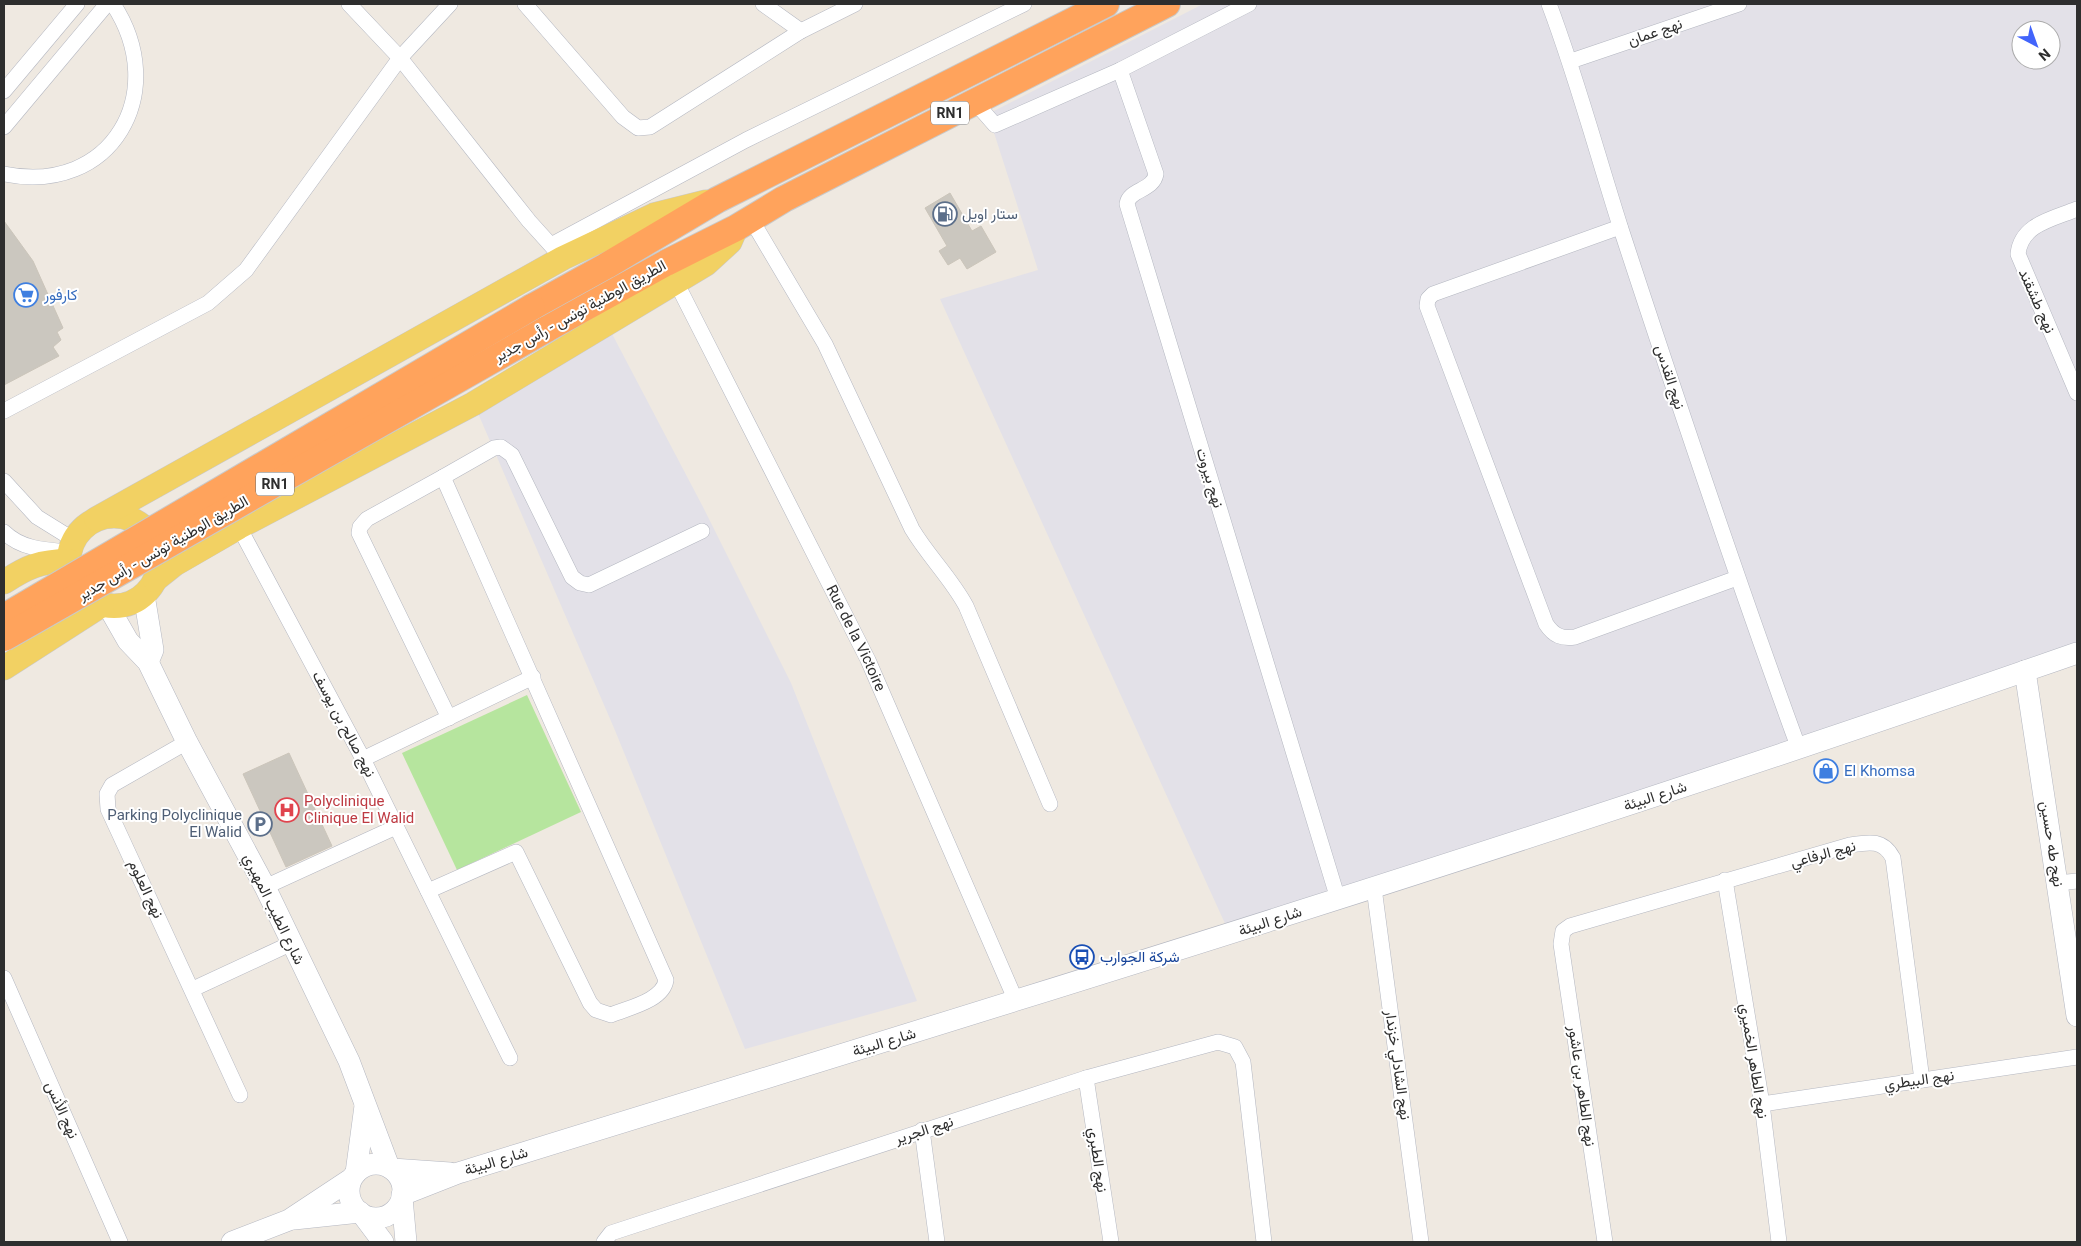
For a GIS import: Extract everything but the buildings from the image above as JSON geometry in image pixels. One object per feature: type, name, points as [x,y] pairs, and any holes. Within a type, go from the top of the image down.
[{"type":"highway","name":"الطريق الوطنية تونس - رأس جدير","points":[[4,617],[717,200],[1106,4]]},
{"type":"highway","name":"الطريق الوطنية تونس - رأس جدير","points":[[4,638],[666,263],[743,224],[784,199],[1167,4]]},
{"type":"main road","points":[[717,200],[654,215],[557,252],[96,519],[83,528],[71,551],[71,575],[78,589],[89,599],[105,606],[121,606],[149,588],[175,564],[239,527],[473,404],[706,264],[730,242],[743,224]]},
{"type":"main road","points":[[96,519],[123,516],[136,521],[147,529],[154,540],[159,554],[159,567],[149,588],[153,650],[148,662]]},
{"type":"main road","points":[[4,582],[23,570],[71,551]]},
{"type":"main road","points":[[4,668],[105,606]]},
{"type":"main road","name":"شارع الطيب المهيري","points":[[105,606],[128,640],[148,662],[187,742],[265,887],[345,1052],[391,1168]]},
{"type":"main road","name":"شارع البيئة","points":[[289,1220],[361,1213],[381,1217],[390,1214],[402,1196],[458,1173],[1016,1001],[1374,888],[1799,749],[2077,653]]},
{"type":"main road","name":"نهج طه حسين","points":[[2025,671],[2068,882],[2077,1016]]},
{"type":"main road","name":"شارع الطيب المهيري","points":[[354,1176],[365,1106]]},
{"type":"main road","name":"شارع البيئة","points":[[232,1242],[289,1220],[370,1164],[391,1168],[458,1173]]},
{"type":"main road","points":[[391,1168],[402,1182],[406,1242]]},
{"type":"main road","points":[[354,1176],[349,1195],[351,1202],[383,1242]]},
{"type":"street","points":[[4,91],[77,4]]},
{"type":"street","points":[[4,127],[107,4]]},
{"type":"street","points":[[4,174],[24,178],[48,177],[73,171],[94,158],[115,139],[128,117],[134,94],[137,69],[134,46],[124,21],[113,4]]},
{"type":"street","points":[[350,4],[400,58],[529,221],[557,252],[746,140],[1024,4]]},
{"type":"street","points":[[4,411],[208,303],[246,270],[400,58],[450,4]]},
{"type":"street","points":[[525,4],[623,117],[638,128],[650,127],[663,120],[801,31],[855,4]]},
{"type":"street","points":[[763,4],[801,31]]},
{"type":"street","points":[[974,101],[995,126],[1120,70],[1249,4]]},
{"type":"street","name":"نهج القدس","points":[[1549,4],[1571,61],[1620,227],[1737,578],[1799,749]]},
{"type":"street","name":"نهج عمان","points":[[1571,61],[1739,4]]},
{"type":"street","name":"نهج بيروت","points":[[1120,70],[1156,174],[1152,183],[1129,198],[1127,204],[1338,899]]},
{"type":"street","name":"نهج طشقند","points":[[2077,210],[2037,225],[2024,233],[2019,244],[2018,254],[2077,393]]},
{"type":"street","points":[[743,224],[825,344],[912,529],[923,547],[954,583],[966,606],[1050,804]]},
{"type":"street","points":[[1620,227],[1433,294],[1428,299],[1428,306],[1546,624],[1552,632],[1559,637],[1575,637],[1737,578]]},
{"type":"street","name":"Rue de la Victoire","points":[[676,282],[864,651],[1016,1001]]},
{"type":"street","points":[[449,718],[359,532],[360,527],[367,519],[494,448],[506,450],[512,455],[572,577],[585,585],[589,585],[702,531]]},
{"type":"street","points":[[428,891],[516,852],[590,1002],[596,1010],[611,1015],[659,995],[665,988],[666,980],[443,477]]},
{"type":"street","points":[[4,481],[71,551]]},
{"type":"street","name":"نهج صالح بن يوسف","points":[[239,527],[363,759],[510,1058]]},
{"type":"street","points":[[4,532],[9,538],[30,547],[71,551]]},
{"type":"street","points":[[363,759],[533,677]]},
{"type":"street","name":"نهج العلوم","points":[[187,742],[112,785],[107,794],[108,809],[193,989],[240,1095]]},
{"type":"street","points":[[265,887],[396,827]]},
{"type":"street","name":"نهج الرفاعي","points":[[1563,931],[1577,923],[1850,845],[1871,842],[1882,844],[1889,850],[1893,858],[1922,1080]]},
{"type":"street","name":"نهج الطاهر الخميري","points":[[1725,880],[1762,1104],[1779,1242]]},
{"type":"street","name":"نهج الشادلي خزندار","points":[[1374,888],[1422,1242]]},
{"type":"street","name":"نهج الطاهر بن عاشور","points":[[1563,931],[1561,944],[1605,1242]]},
{"type":"street","points":[[193,989],[292,943]]},
{"type":"street","name":"نهج الأنس","points":[[4,978],[120,1242]]},
{"type":"street","name":"نهج الجرير","points":[[604,1242],[611,1233],[922,1130],[1086,1078],[1218,1042],[1235,1047],[1243,1062],[1264,1242]]},
{"type":"street","name":"نهج البيطري","points":[[1762,1104],[2077,1056]]},
{"type":"street","name":"نهج الطبري","points":[[1086,1078],[1111,1242]]},
{"type":"street","points":[[922,1130],[937,1242]]},
{"type":"shaded area","points":[[1203,4],[2077,4],[2077,663],[1233,941],[940,299],[1038,270],[988,114]]},
{"type":"shaded area","points":[[610,330],[703,507],[791,683],[917,1001],[745,1049],[614,728],[477,411]]},
{"type":"green space","points":[[527,695],[581,812],[457,870],[402,753]]},
{"type":"place","name":"ستار اويل","points":[[945,214]]},
{"type":"place","name":"كارفور","points":[[26,295]]},
{"type":"place","name":"El Khomsa","points":[[1826,771]]},
{"type":"place","name":"Polyclinique Clinique El Walid","points":[[287,810]]},
{"type":"place","name":"Parking Polyclinique El Walid","points":[[260,824]]},
{"type":"place","name":"شركة الجوارب","points":[[1082,957]]}]
